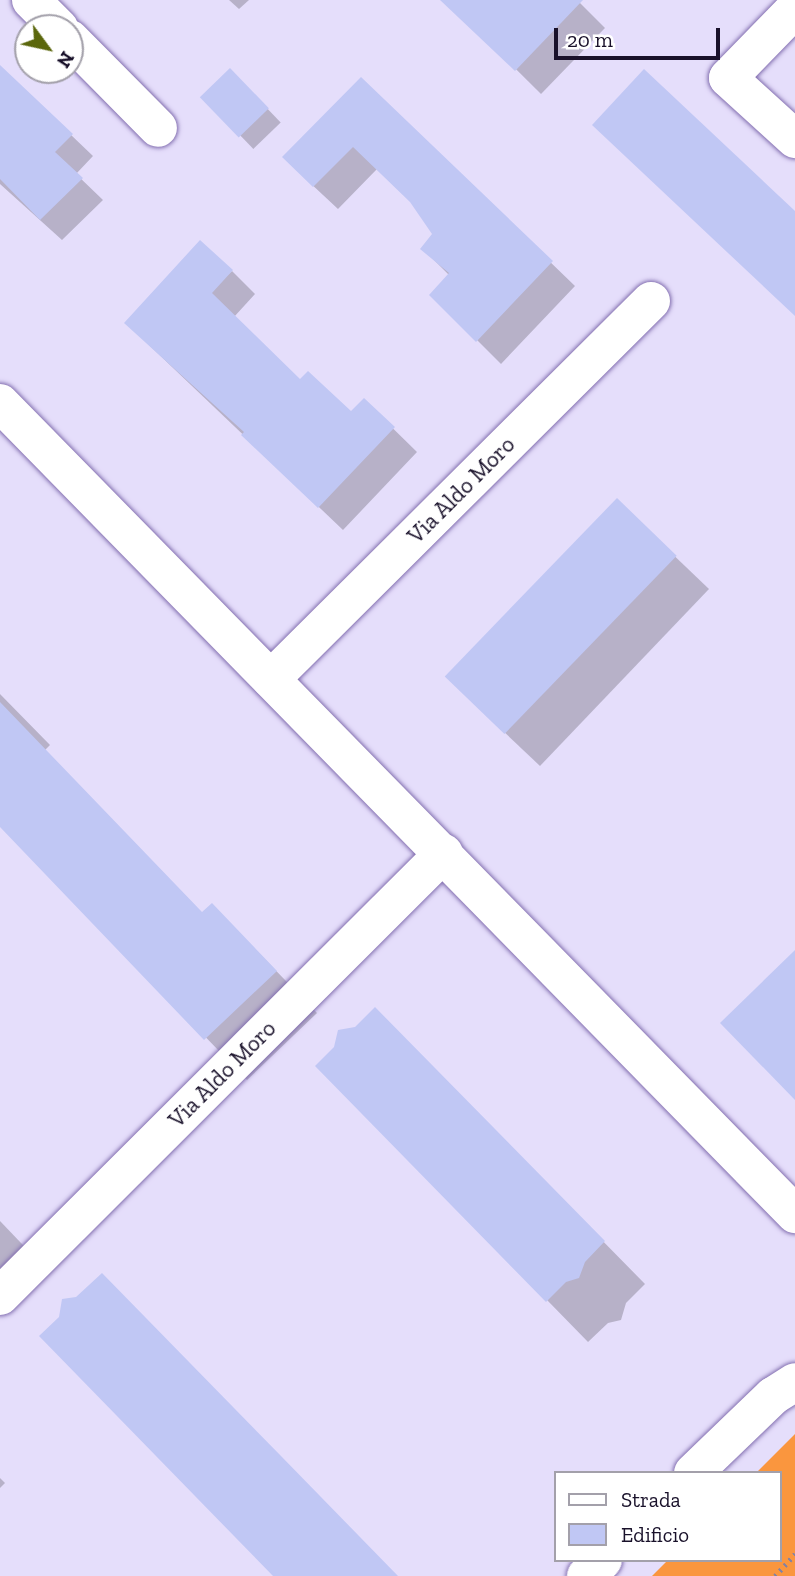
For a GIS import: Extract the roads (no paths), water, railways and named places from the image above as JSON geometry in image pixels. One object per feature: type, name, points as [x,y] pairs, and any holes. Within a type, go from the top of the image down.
[{"type":"street","points":[[31,0],[45,14]]},
{"type":"street","points":[[795,9],[729,78],[795,139]]},
{"type":"street","points":[[84,53],[158,128]]},
{"type":"street","name":"Via Aldo Moro","points":[[271,679],[651,301]]},
{"type":"street","points":[[0,403],[795,1214]]},
{"type":"street","name":"Via Aldo Moro","points":[[0,1296],[444,853]]},
{"type":"street","points":[[695,1471],[784,1389],[795,1363]]},
{"type":"street","points":[[586,1576],[601,1562]]}]
